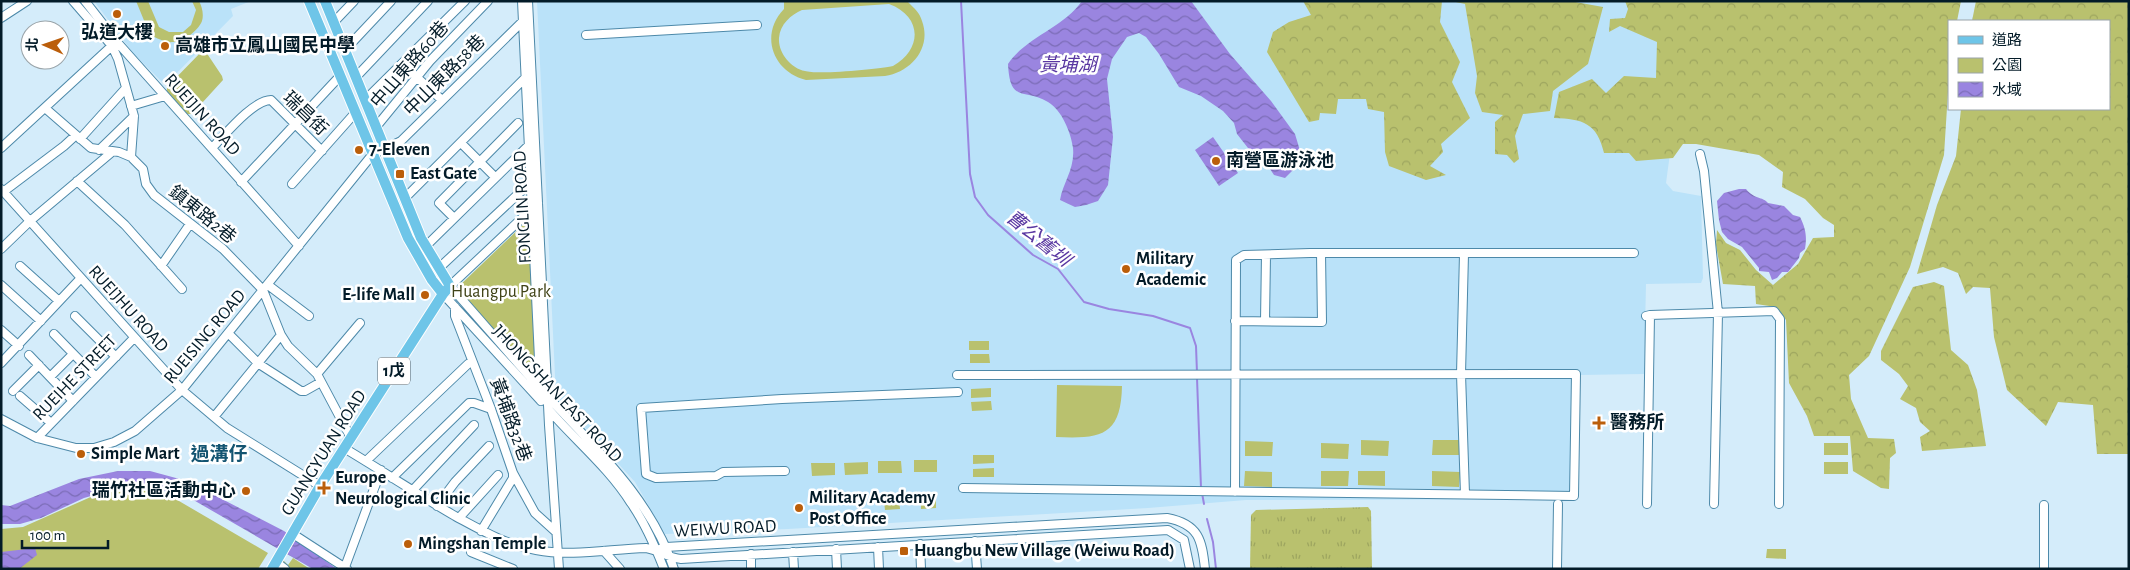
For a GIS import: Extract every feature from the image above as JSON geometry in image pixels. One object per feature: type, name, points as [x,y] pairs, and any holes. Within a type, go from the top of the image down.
[{"type":"main road","name":"JHONGSHAN EAST ROAD","points":[[308,1],[408,238],[432,280],[443,294]]},
{"type":"main road","name":"JHONGSHAN EAST ROAD","points":[[327,2],[405,198],[426,246],[450,286]]},
{"type":"main road","name":"GUANGYUAN ROAD","points":[[292,536],[344,448],[450,286]]},
{"type":"main road","name":"1戊","points":[[278,564],[292,536]]},
{"type":"street","points":[[1,18],[27,1]]},
{"type":"street","points":[[44,108],[86,145],[99,150],[124,153],[131,157],[134,116],[114,44],[73,1]]},
{"type":"street","name":"RUEIJIN ROAD","points":[[85,1],[114,44],[165,96],[299,246]]},
{"type":"street","points":[[334,22],[354,1]]},
{"type":"street","points":[[345,50],[391,1]]},
{"type":"street","points":[[356,77],[428,1]]},
{"type":"street","points":[[365,100],[465,1]]},
{"type":"street","name":"中山東路60巷","points":[[376,127],[417,78],[488,1]]},
{"type":"street","name":"FONGLIN ROAD","points":[[522,1],[545,399]]},
{"type":"street","name":"FONGLIN ROAD","points":[[528,1],[540,388],[545,399]]},
{"type":"street","name":"中山東路58巷","points":[[385,150],[401,141],[523,21]]},
{"type":"street","points":[[586,34],[757,25]]},
{"type":"street","points":[[1,148],[114,44]]},
{"type":"street","points":[[402,64],[442,100]]},
{"type":"street","points":[[242,182],[340,76]]},
{"type":"street","points":[[405,198],[526,77]]},
{"type":"street","points":[[3,194],[78,137],[126,88]]},
{"type":"street","points":[[131,106],[165,96]]},
{"type":"street","name":"瑞昌街","points":[[212,148],[256,105],[271,100],[322,151],[292,184]]},
{"type":"street","points":[[322,151],[356,113]]},
{"type":"street","points":[[99,150],[134,116]]},
{"type":"street","points":[[454,218],[439,203],[518,124]]},
{"type":"street","points":[[461,143],[495,178]]},
{"type":"street","points":[[426,246],[530,144]]},
{"type":"street","points":[[372,155],[385,150]]},
{"type":"street","points":[[1,249],[112,152]]},
{"type":"street","points":[[1700,154],[1704,171],[1718,313],[1714,504]]},
{"type":"street","name":"RUEISING ROAD","points":[[1,418],[37,438],[76,448],[94,448],[114,442],[135,431],[182,390],[372,155]]},
{"type":"street","name":"鎮東路2巷","points":[[131,157],[143,169],[146,184],[154,195],[223,249],[265,287]]},
{"type":"street","points":[[77,181],[125,226],[182,289]]},
{"type":"street","points":[[439,268],[531,182]]},
{"type":"street","name":"RUEIJHU ROAD","points":[[3,194],[182,390],[227,428],[320,486]]},
{"type":"street","points":[[450,286],[535,205]]},
{"type":"street","points":[[162,266],[190,224]]},
{"type":"street","points":[[1235,321],[1322,322],[1321,253]]},
{"type":"street","points":[[1235,492],[1236,260],[1244,255],[1321,253],[1634,253]]},
{"type":"street","points":[[1464,254],[1461,374],[1465,494]]},
{"type":"street","points":[[1265,321],[1266,255]]},
{"type":"street","points":[[20,266],[59,301]]},
{"type":"street","points":[[1,363],[19,346],[80,278]]},
{"type":"street","points":[[1,285],[41,321]]},
{"type":"street","name":"JHONGSHAN EAST ROAD","points":[[450,286],[540,388]]},
{"type":"street","points":[[265,287],[309,316]]},
{"type":"street","points":[[265,287],[281,335],[288,346],[318,374],[351,438]]},
{"type":"street","name":"JHONGSHAN EAST ROAD","points":[[443,294],[616,469],[641,505],[666,547],[674,569]]},
{"type":"street","name":"黃埔路32巷","points":[[455,307],[455,316],[491,409],[513,473],[535,513],[556,532]]},
{"type":"street","points":[[1647,504],[1648,316],[1774,311],[1780,319],[1782,326],[1780,504]]},
{"type":"street","points":[[75,316],[116,357]]},
{"type":"street","points":[[318,374],[360,323]]},
{"type":"street","points":[[1,330],[19,346]]},
{"type":"street","points":[[228,333],[259,364],[301,391],[305,391],[321,382]]},
{"type":"street","points":[[54,334],[96,376]]},
{"type":"street","points":[[214,418],[281,335]]},
{"type":"street","name":"RUEIHE STREET","points":[[37,438],[134,338]]},
{"type":"street","points":[[50,377],[73,354]]},
{"type":"street","points":[[29,355],[73,401]]},
{"type":"street","points":[[366,461],[468,364]]},
{"type":"street","points":[[13,391],[39,365]]},
{"type":"street","points":[[957,375],[1576,374],[1574,496],[963,488]]},
{"type":"street","points":[[785,471],[723,472],[716,476],[656,478],[646,474],[641,408],[782,399],[958,392]]},
{"type":"street","points":[[20,396],[52,423]]},
{"type":"street","name":"JHONGSHAN EAST ROAD","points":[[545,399],[549,411],[609,473],[631,502],[664,569]]},
{"type":"street","points":[[392,478],[469,403],[491,409]]},
{"type":"street","points":[[549,411],[559,569]]},
{"type":"street","points":[[412,491],[474,425]]},
{"type":"street","points":[[437,506],[455,482],[490,446]]},
{"type":"street","points":[[344,448],[412,491],[481,531],[518,546],[557,553],[643,548],[656,550]]},
{"type":"street","points":[[292,536],[346,568],[381,470]]},
{"type":"street","points":[[481,531],[513,478],[513,473]]},
{"type":"street","points":[[459,518],[498,475]]},
{"type":"street","points":[[1557,569],[1558,504]]},
{"type":"street","points":[[2044,505],[2044,569]]},
{"type":"street","name":"WEIWU ROAD","points":[[656,550],[666,547],[1167,518],[1180,520],[1191,526],[1199,536],[1204,569]]},
{"type":"street","name":"WEIWU ROAD","points":[[656,550],[670,558],[1168,530],[1184,540],[1190,569]]},
{"type":"street","points":[[975,541],[977,569]]},
{"type":"street","points":[[920,544],[921,569]]},
{"type":"street","points":[[878,546],[879,569]]},
{"type":"street","points":[[836,549],[837,569]]},
{"type":"street","points":[[604,551],[620,569]]},
{"type":"street","points":[[471,552],[513,569]]},
{"type":"street","points":[[793,552],[794,569]]},
{"type":"street","points":[[751,554],[752,569]]},
{"type":"shaded area","name":"高雄市立鳳山國民中學","points":[[94,1],[251,1],[231,9],[233,16],[165,85],[133,53]]},
{"type":"shaded area","name":"Military Academic","points":[[537,1],[1949,1],[1671,146],[1666,183],[1673,191],[1701,196],[1703,278],[1701,283],[1646,284],[1644,374],[1580,375],[1578,499],[1246,500],[1148,508],[788,529],[665,534],[635,482],[556,396]]},
{"type":"green space","points":[[136,1],[148,1],[159,27],[169,32],[183,32],[191,25],[196,10],[192,1],[199,1],[203,16],[202,21],[194,32],[186,38],[177,42],[164,41],[150,35]]},
{"type":"green space","points":[[914,1],[908,2],[918,13],[922,21],[924,40],[922,49],[911,64],[894,74],[806,80],[795,76],[785,69],[773,51],[771,41],[772,30],[776,19],[784,9],[784,2]],"holes":[[[889,4],[900,9],[913,24],[914,42],[910,51],[893,66],[849,71],[805,71],[795,67],[786,59],[779,44],[781,28],[790,17],[802,10]]]},
{"type":"green space","points":[[1303,1],[1442,1],[1440,22],[1460,62],[1452,82],[1470,118],[1441,144],[1443,152],[1430,166],[1446,175],[1426,180],[1389,166],[1385,152],[1384,112],[1368,109],[1366,99],[1338,99],[1336,114],[1320,113],[1319,120],[1309,122],[1267,52],[1273,32],[1289,22],[1311,15]]},
{"type":"green space","points":[[1451,1],[1570,1],[1603,7],[1588,64],[1553,91],[1550,111],[1523,114],[1515,136],[1519,159],[1514,163],[1507,155],[1495,154],[1495,122],[1503,115],[1482,112],[1475,93],[1477,76],[1465,4]]},
{"type":"green space","points":[[1625,1],[1961,1],[1957,20],[1948,20],[1948,92],[1944,155],[1910,267],[1869,356],[1849,375],[1851,399],[1868,438],[1894,439],[1896,453],[1890,458],[1889,489],[1881,488],[1853,471],[1850,436],[1814,436],[1807,416],[1789,383],[1786,320],[1776,307],[1756,304],[1755,286],[1723,284],[1716,245],[1717,230],[1726,243],[1740,250],[1756,270],[1773,285],[1798,264],[1813,238],[1834,237],[1834,225],[1823,218],[1805,199],[1782,187],[1783,172],[1759,155],[1696,144],[1683,144],[1673,158],[1636,161],[1629,153],[1604,153],[1597,135],[1587,125],[1573,120],[1554,118],[1559,92],[1592,79],[1606,93],[1624,76],[1656,78],[1657,42],[1620,26],[1609,32],[1610,19],[1625,18],[1628,9]]},
{"type":"green space","points":[[1976,1],[2129,1],[2129,454],[2097,454],[2093,405],[2058,402],[2046,426],[2007,390],[1994,337],[1990,288],[1973,287],[1966,294],[1958,273],[1943,267],[1917,274],[1937,205],[1956,156],[1961,110],[2110,110],[2110,20],[1972,20]]},
{"type":"green space","points":[[204,49],[223,80],[192,114],[187,114],[167,94],[167,87]]},
{"type":"green space","name":"Huangpu Park","points":[[528,220],[540,371],[540,388],[456,289]]},
{"type":"green space","points":[[1934,282],[1944,286],[1951,350],[1968,365],[1977,390],[1986,446],[1922,451],[1920,437],[1930,431],[1920,422],[1916,408],[1900,399],[1908,386],[1899,374],[1881,360],[1881,351],[1913,287]]},
{"type":"green space","points":[[969,341],[989,341],[989,350],[969,350]]},
{"type":"green space","points":[[970,354],[989,354],[990,363],[970,363]]},
{"type":"green space","points":[[1057,385],[1122,386],[1121,403],[1113,425],[1106,431],[1096,435],[1056,437]]},
{"type":"green space","points":[[991,388],[991,397],[971,398],[971,389]]},
{"type":"green space","points":[[991,401],[992,410],[972,411],[971,402]]},
{"type":"green space","points":[[1361,440],[1389,441],[1388,456],[1361,455]]},
{"type":"green space","points":[[1433,440],[1460,440],[1460,455],[1432,455]]},
{"type":"green space","points":[[1245,441],[1273,442],[1272,456],[1245,456]]},
{"type":"green space","points":[[1321,443],[1349,444],[1348,459],[1321,458]]},
{"type":"green space","points":[[1824,443],[1848,443],[1848,455],[1824,455]]},
{"type":"green space","points":[[973,455],[994,455],[994,463],[973,464]]},
{"type":"green space","points":[[914,460],[937,460],[937,472],[914,472]]},
{"type":"green space","points":[[878,461],[901,461],[902,473],[878,473]]},
{"type":"green space","points":[[868,462],[868,474],[845,475],[844,463]]},
{"type":"green space","points":[[1824,462],[1848,462],[1848,474],[1824,474]]},
{"type":"green space","points":[[811,463],[835,463],[835,475],[812,476]]},
{"type":"green space","points":[[994,468],[994,477],[973,477],[973,469]]},
{"type":"green space","points":[[1245,471],[1272,472],[1272,487],[1244,486]]},
{"type":"green space","points":[[1321,471],[1349,471],[1348,486],[1321,486]]},
{"type":"green space","points":[[1358,471],[1385,471],[1385,486],[1358,485]]},
{"type":"green space","points":[[1432,471],[1460,472],[1459,487],[1432,486]]},
{"type":"green space","points":[[128,488],[167,494],[268,553],[258,569],[1,569],[1,529],[23,527],[93,496]]},
{"type":"green space","points":[[936,498],[936,508],[921,509],[921,499]]},
{"type":"green space","points":[[899,500],[900,509],[885,510],[884,501]]},
{"type":"green space","points":[[1368,507],[1371,511],[1372,569],[1250,569],[1251,515],[1256,510]]},
{"type":"green space","points":[[1767,549],[1786,549],[1786,559],[1766,558]]},
{"type":"green space","points":[[293,558],[310,569],[277,569],[282,559],[288,565]]},
{"type":"water","name":"黃埔湖","points":[[1082,1],[1191,1],[1230,54],[1271,101],[1295,134],[1301,154],[1301,162],[1285,178],[1274,175],[1268,166],[1248,148],[1237,134],[1234,123],[1223,111],[1201,96],[1179,87],[1159,54],[1146,37],[1139,33],[1127,37],[1112,59],[1107,79],[1113,137],[1108,185],[1098,201],[1086,205],[1075,207],[1060,200],[1071,169],[1073,156],[1072,142],[1068,129],[1058,110],[1048,102],[1015,90],[1009,77],[1008,64],[1024,47],[1065,18]]},
{"type":"water","name":"南營區游泳池","points":[[1213,137],[1238,173],[1219,186],[1195,150]]},
{"type":"water","points":[[1746,189],[1752,195],[1768,203],[1784,206],[1793,215],[1800,217],[1804,225],[1805,249],[1800,253],[1799,258],[1788,272],[1782,272],[1777,278],[1772,280],[1769,272],[1759,271],[1759,268],[1742,247],[1728,239],[1722,232],[1717,201],[1724,193]]},
{"type":"water","points":[[118,471],[150,471],[187,481],[284,531],[337,569],[313,569],[190,498],[145,485],[122,487],[84,498],[41,518],[20,524],[1,524],[1,505],[10,506],[79,479]]},
{"type":"water","points":[[35,548],[37,555],[19,569],[1,569],[1,552]]},
{"type":"waterway","name":"曹公舊圳","points":[[961,1],[970,174],[975,197],[988,215],[1033,255],[1058,269],[1084,302],[1109,309],[1153,316],[1190,328],[1196,346],[1197,373]]},
{"type":"waterway","name":"曹公舊圳","points":[[1197,378],[1201,488]]},
{"type":"waterway","name":"曹公舊圳","points":[[1202,493],[1204,504]]},
{"type":"waterway","name":"曹公舊圳","points":[[1207,519],[1213,542],[1216,569]]},
{"type":"place","name":"弘道大樓","points":[[117,14]]},
{"type":"place","name":"高雄市立鳳山國民中學","points":[[165,46]]},
{"type":"place","name":"7-Eleven","points":[[359,150]]},
{"type":"place","name":"南營區游泳池","points":[[1216,161]]},
{"type":"place","name":"East Gate","points":[[400,174]]},
{"type":"place","name":"Military Academic","points":[[1126,269]]},
{"type":"place","name":"E-life Mall","points":[[425,295]]},
{"type":"place","name":"醫務所","points":[[1599,423]]},
{"type":"place","name":"Simple Mart","points":[[81,454]]},
{"type":"place","name":"Europe Neurological Clinic","points":[[324,488]]},
{"type":"place","name":"瑞竹社區活動中心","points":[[246,491]]},
{"type":"place","name":"Military Academy Post Office","points":[[799,508]]},
{"type":"place","name":"Mingshan Temple","points":[[408,544]]},
{"type":"place","name":"Huangbu New Village (Weiwu Road)","points":[[904,551]]},
{"type":"district","name":"過溝仔","points":[[219,454]]}]
